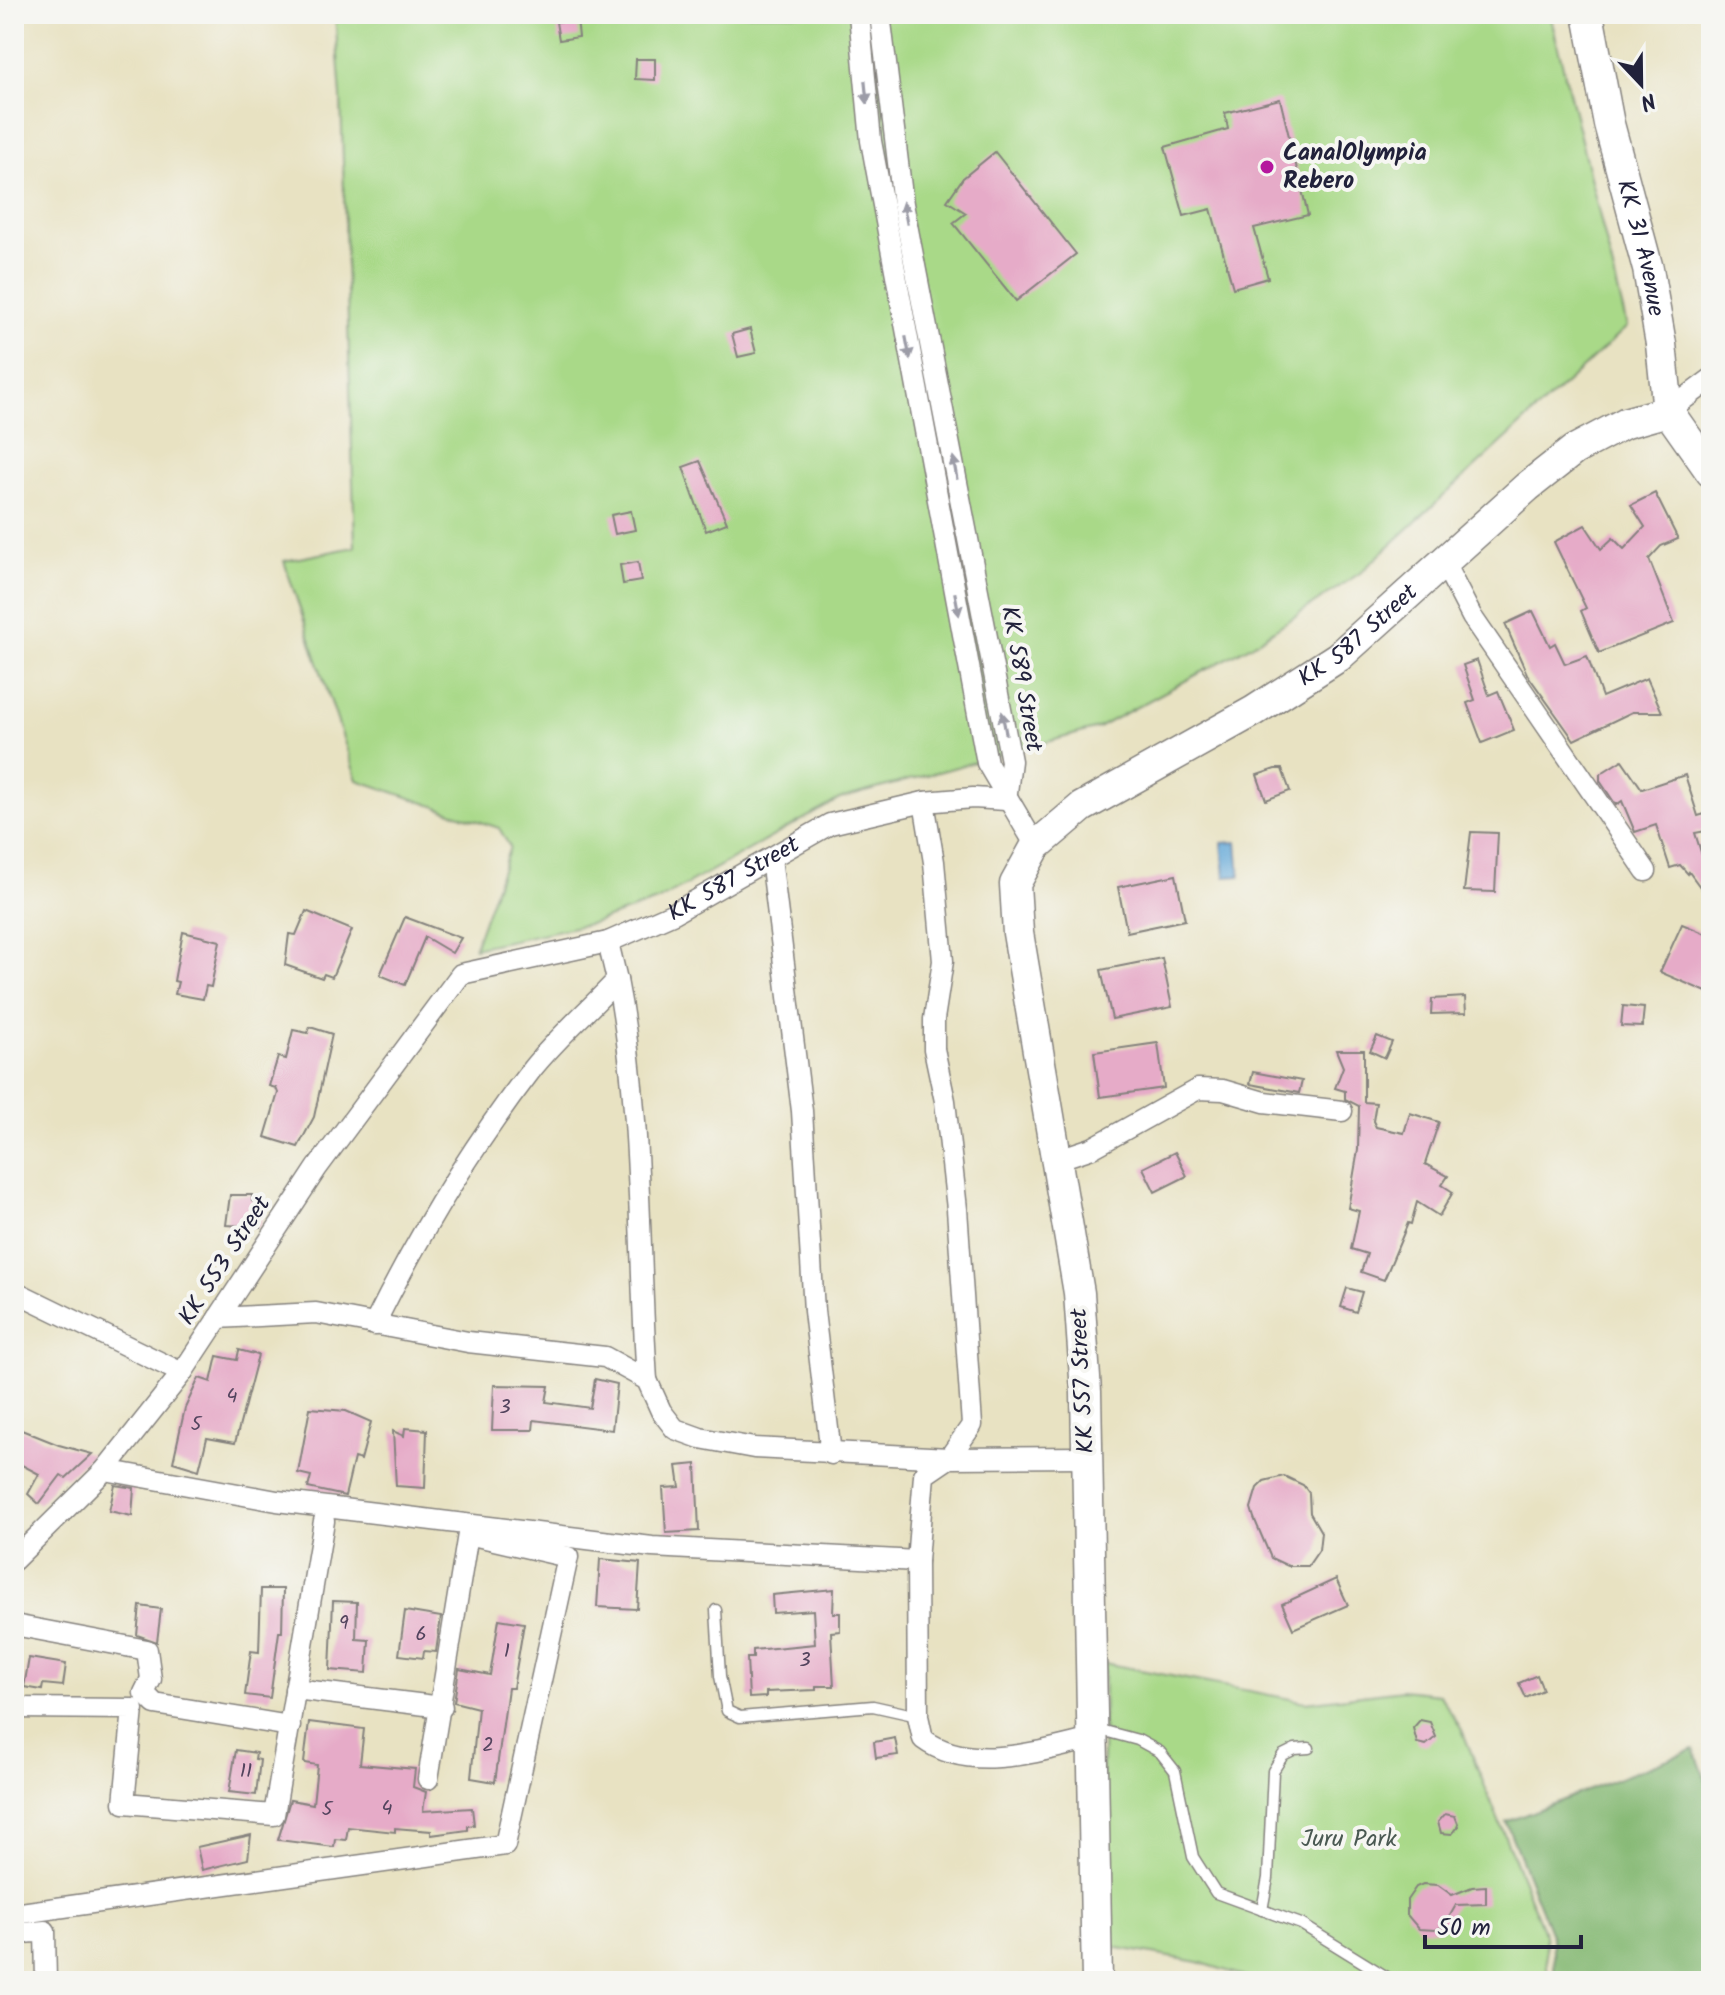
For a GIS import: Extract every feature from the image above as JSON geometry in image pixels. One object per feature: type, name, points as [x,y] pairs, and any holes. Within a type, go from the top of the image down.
[{"type":"street","name":"KK 589 Street","points":[[859,14],[871,141],[900,311],[987,763],[1006,800]]},
{"type":"street","name":"KK 589 Street","points":[[880,14],[903,204],[1011,761],[1006,800]]},
{"type":"street","name":"KK 31 Avenue","points":[[1588,14],[1609,124],[1648,269],[1661,344],[1668,411],[1711,472]]},
{"type":"street","points":[[1668,411],[1711,379]]},
{"type":"street","name":"KK 587 Street","points":[[1036,846],[1082,807],[1254,711],[1338,657],[1443,561],[1574,450],[1625,423],[1668,411]]},
{"type":"street","points":[[1443,561],[1472,617],[1646,871]]},
{"type":"street","name":"KK 587 Street","points":[[461,974],[608,942],[674,913],[830,824],[924,802],[973,798],[1006,800]]},
{"type":"street","points":[[1006,800],[1036,846]]},
{"type":"street","points":[[924,802],[934,862],[943,961],[934,1019],[934,1049],[945,1101],[957,1209],[972,1425],[949,1458],[924,1475],[917,1561],[918,1716],[923,1739],[937,1749],[965,1757],[1029,1753],[1092,1734]]},
{"type":"street","name":"KK 557 Street","points":[[1036,846],[1015,884],[1018,933],[1059,1159],[1079,1293],[1087,1457],[1097,1981]]},
{"type":"street","points":[[771,858],[801,1096],[814,1311],[831,1454]]},
{"type":"street","points":[[608,942],[628,1035],[638,1137],[647,1380],[661,1411],[675,1429],[700,1438],[754,1448],[831,1454],[949,1458],[1087,1457]]},
{"type":"street","name":"KK 553 Street","points":[[14,1560],[105,1470],[182,1373],[317,1168],[461,974]]},
{"type":"street","points":[[374,1325],[450,1190],[499,1116],[534,1067],[617,980]]},
{"type":"street","points":[[1059,1159],[1092,1148],[1198,1089],[1223,1090],[1264,1102],[1342,1111]]},
{"type":"street","points":[[14,1291],[182,1373]]},
{"type":"street","points":[[218,1318],[316,1313],[468,1342],[605,1357],[647,1380]]},
{"type":"street","points":[[105,1470],[277,1501],[652,1547],[917,1561]]},
{"type":"street","points":[[14,1708],[133,1709],[124,1803],[274,1815],[324,1521]]},
{"type":"street","points":[[14,1914],[505,1845],[568,1557],[468,1534],[428,1779]]},
{"type":"street","points":[[14,1625],[147,1650],[151,1679],[144,1693],[155,1704],[290,1726]]},
{"type":"street","points":[[295,1689],[442,1707]]},
{"type":"street","points":[[14,1934],[45,1931],[46,1981]]},
{"type":"lane","points":[[716,1610],[720,1676],[727,1711],[740,1717],[873,1706],[918,1716]]},
{"type":"lane","points":[[1092,1734],[1138,1740],[1160,1752],[1175,1771],[1185,1826],[1202,1876],[1216,1893],[1301,1924],[1390,1979],[1442,1981]]},
{"type":"lane","points":[[1262,1910],[1268,1878],[1273,1771],[1283,1755],[1295,1749],[1309,1748]]},
{"type":"green space","points":[[335,14],[1550,14],[1627,327],[1360,573],[1250,646],[1098,728],[840,799],[657,901],[593,923],[474,948],[510,847],[499,828],[357,780],[284,561],[355,547],[341,97]]},
{"type":"green space","name":"Juru Park","points":[[1104,1663],[1306,1702],[1402,1690],[1439,1694],[1462,1730],[1545,1935],[1548,1981],[1260,1981],[1198,1962],[1101,1945]]},
{"type":"green space","points":[[1694,1749],[1711,1792],[1711,1981],[1555,1981],[1552,1937],[1506,1822]]},
{"type":"water","points":[[1237,842],[1240,876],[1225,877],[1222,843]]},
{"type":"building","points":[[577,19],[579,37],[559,40],[556,22]]},
{"type":"building","points":[[636,59],[655,59],[655,80],[635,79]]},
{"type":"building","points":[[1280,99],[1308,215],[1254,228],[1268,278],[1233,288],[1211,209],[1184,216],[1165,147],[1228,129],[1225,113]]},
{"type":"building","points":[[995,152],[1076,254],[1016,301],[953,223],[966,213],[947,201],[963,178]]},
{"type":"building","points":[[750,329],[756,353],[738,357],[732,334]]},
{"type":"building","points":[[700,461],[727,523],[706,531],[683,467]]},
{"type":"building","points":[[1655,493],[1678,539],[1661,546],[1649,559],[1674,623],[1599,653],[1581,611],[1586,608],[1554,542],[1585,525],[1601,549],[1613,538],[1624,549],[1645,527],[1631,505]]},
{"type":"building","points":[[631,511],[635,530],[615,534],[611,515]]},
{"type":"building","points":[[638,562],[641,581],[623,584],[620,565]]},
{"type":"building","points":[[1533,611],[1550,646],[1555,643],[1565,664],[1587,656],[1602,697],[1647,678],[1662,712],[1632,712],[1574,740],[1527,674],[1505,624]]},
{"type":"building","points":[[1477,660],[1489,695],[1498,691],[1514,730],[1482,743],[1467,703],[1475,700],[1463,665]]},
{"type":"building","points":[[1622,760],[1642,789],[1685,775],[1698,816],[1708,813],[1711,830],[1695,833],[1711,884],[1711,902],[1689,872],[1680,865],[1670,868],[1656,825],[1635,832],[1622,801],[1616,805],[1600,781],[1600,774]]},
{"type":"building","points":[[1282,769],[1290,791],[1266,800],[1257,775]]},
{"type":"building","points":[[1471,832],[1498,833],[1495,892],[1464,891]]},
{"type":"building","points":[[1176,875],[1185,920],[1127,932],[1118,887]]},
{"type":"building","points":[[306,911],[352,930],[332,977],[324,974],[322,978],[285,965],[289,934],[296,935]]},
{"type":"building","points":[[405,917],[461,938],[452,953],[425,937],[405,985],[380,975]]},
{"type":"building","points":[[1682,924],[1711,936],[1711,994],[1660,972]]},
{"type":"building","points":[[183,932],[220,941],[211,987],[206,986],[203,999],[175,994],[178,982],[174,981]]},
{"type":"building","points":[[1162,958],[1172,1007],[1112,1019],[1101,970]]},
{"type":"building","points":[[1465,997],[1466,1013],[1431,1014],[1432,999]]},
{"type":"building","points":[[1623,1006],[1644,1008],[1642,1027],[1621,1026]]},
{"type":"building","points":[[310,1027],[332,1034],[314,1117],[298,1147],[265,1137],[278,1093],[276,1088],[269,1086],[278,1057],[286,1059],[293,1030],[308,1033]]},
{"type":"building","points":[[1377,1036],[1392,1042],[1385,1058],[1370,1051]]},
{"type":"building","points":[[1158,1043],[1164,1088],[1100,1097],[1094,1052]]},
{"type":"building","points":[[1336,1050],[1364,1050],[1364,1102],[1376,1103],[1373,1121],[1376,1127],[1404,1133],[1410,1113],[1439,1122],[1425,1164],[1448,1176],[1442,1185],[1453,1192],[1439,1216],[1417,1202],[1411,1224],[1408,1223],[1384,1280],[1361,1272],[1367,1254],[1351,1249],[1359,1211],[1348,1208],[1358,1150],[1359,1106],[1345,1099],[1345,1091],[1335,1088],[1343,1067]]},
{"type":"building","points":[[1253,1072],[1302,1081],[1299,1093],[1250,1084]]},
{"type":"building","points":[[1175,1152],[1187,1176],[1155,1192],[1143,1168]]},
{"type":"building","points":[[230,1195],[252,1195],[252,1201],[262,1202],[261,1227],[226,1225]]},
{"type":"building","points":[[1347,1288],[1362,1292],[1356,1312],[1341,1307]]},
{"type":"building","points":[[239,1350],[258,1355],[235,1443],[207,1438],[199,1470],[173,1462],[185,1408],[199,1378],[211,1382],[217,1356],[237,1360]]},
{"type":"building","points":[[595,1379],[617,1384],[612,1430],[534,1420],[533,1430],[492,1430],[494,1385],[549,1386],[546,1402],[590,1408]]},
{"type":"building","points":[[310,1408],[346,1411],[371,1422],[361,1460],[354,1458],[345,1496],[308,1488],[311,1476],[298,1473]]},
{"type":"building","points":[[14,1427],[92,1454],[66,1478],[61,1475],[39,1504],[28,1494],[39,1474],[14,1461]]},
{"type":"building","points":[[405,1428],[427,1430],[425,1488],[396,1486],[393,1431],[404,1436]]},
{"type":"building","points":[[696,1464],[699,1531],[666,1533],[663,1488],[680,1487],[677,1466]]},
{"type":"building","points":[[1284,1476],[1303,1485],[1309,1493],[1310,1513],[1321,1532],[1319,1550],[1308,1566],[1288,1566],[1271,1558],[1251,1508],[1257,1488],[1264,1481]]},
{"type":"building","points":[[115,1485],[134,1488],[132,1516],[109,1511]]},
{"type":"building","points":[[600,1559],[640,1563],[637,1609],[597,1607]]},
{"type":"building","points":[[1336,1579],[1348,1605],[1293,1629],[1282,1604]]},
{"type":"building","points":[[261,1589],[283,1589],[282,1632],[279,1632],[270,1698],[245,1695],[251,1651],[259,1652]]},
{"type":"building","points":[[834,1589],[833,1613],[840,1613],[840,1631],[831,1632],[834,1686],[816,1686],[816,1690],[766,1692],[766,1697],[749,1698],[747,1658],[753,1658],[753,1650],[815,1644],[813,1610],[773,1613],[772,1595]]},
{"type":"building","points":[[333,1601],[357,1602],[356,1639],[369,1640],[367,1673],[330,1670]]},
{"type":"building","points":[[140,1606],[161,1609],[157,1642],[137,1635]]},
{"type":"building","points":[[405,1611],[441,1617],[436,1652],[424,1651],[423,1658],[399,1655]]},
{"type":"building","points":[[499,1619],[524,1623],[513,1688],[508,1688],[495,1782],[471,1778],[478,1708],[454,1702],[459,1669],[490,1675]]},
{"type":"building","points":[[29,1658],[66,1664],[63,1686],[43,1684],[42,1690],[24,1687]]},
{"type":"building","points":[[1537,1675],[1543,1690],[1526,1698],[1519,1683]]},
{"type":"building","points":[[1420,1720],[1430,1722],[1436,1737],[1426,1745],[1417,1743],[1413,1728]]},
{"type":"building","points":[[309,1722],[364,1729],[360,1764],[415,1769],[413,1787],[426,1792],[423,1811],[472,1808],[474,1825],[468,1826],[468,1830],[431,1835],[431,1831],[395,1828],[395,1832],[348,1827],[346,1840],[335,1839],[334,1847],[278,1840],[290,1800],[313,1804],[317,1765],[304,1763]]},
{"type":"building","points":[[895,1738],[898,1755],[876,1758],[874,1742]]},
{"type":"building","points":[[236,1750],[256,1753],[255,1759],[260,1760],[256,1795],[229,1792]]},
{"type":"building","points":[[1445,1814],[1455,1816],[1459,1826],[1452,1834],[1441,1833],[1438,1822]]},
{"type":"building","points":[[251,1835],[248,1859],[202,1870],[197,1847]]},
{"type":"building","points":[[1438,1885],[1452,1895],[1472,1887],[1486,1886],[1486,1904],[1456,1905],[1444,1926],[1436,1930],[1419,1929],[1407,1915],[1407,1900],[1416,1887]]},
{"type":"place","name":"CanalOlympia Rebero","points":[[1267,167]]}]
